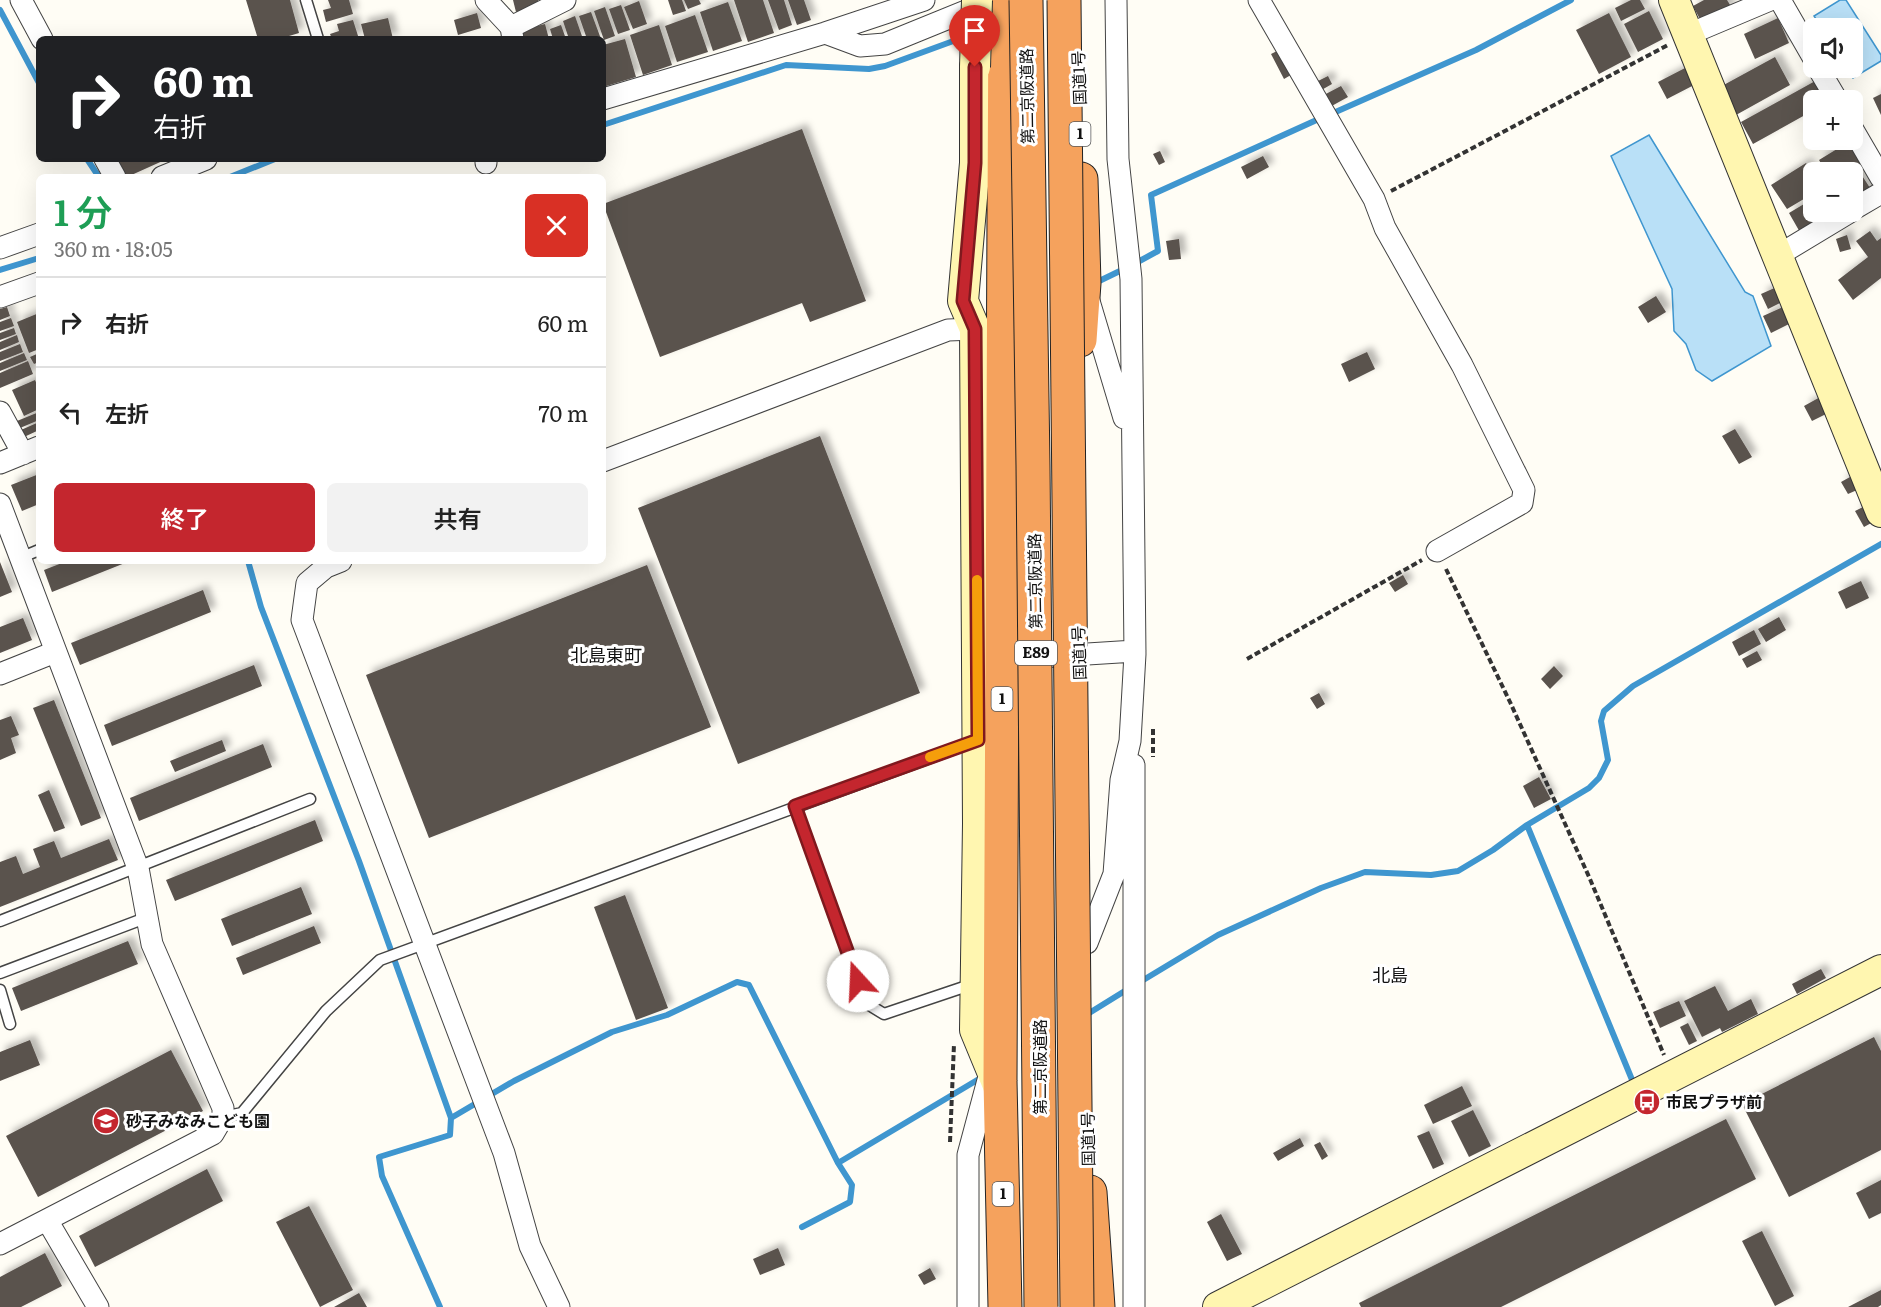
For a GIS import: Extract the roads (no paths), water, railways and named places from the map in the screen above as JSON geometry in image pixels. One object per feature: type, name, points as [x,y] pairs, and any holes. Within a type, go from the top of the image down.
[{"type":"highway","name":"国道1号","points":[[1073,2],[1084,283],[1073,450],[1088,944],[1088,1162],[1098,1307]]},
{"type":"highway","name":"E89","points":[[1073,2],[1077,1307]]},
{"type":"highway","name":"1","points":[[1002,7],[1003,292],[990,821],[1005,1307]]},
{"type":"highway","name":"第二京阪道路","points":[[1002,7],[1034,477],[1041,1307]]},
{"type":"street","points":[[21,0],[40,36]]},
{"type":"street","points":[[486,0],[512,33],[557,1]]},
{"type":"street","points":[[606,98],[825,33],[924,0]]},
{"type":"street","points":[[1259,0],[1374,199],[1385,228],[1462,365],[1524,490],[1522,503],[1437,551]]},
{"type":"street","points":[[1674,0],[1881,512]]},
{"type":"street","points":[[1687,35],[1770,0]]},
{"type":"street","points":[[1780,0],[1803,40]]},
{"type":"street","points":[[1088,944],[1114,874],[1122,780],[1130,741],[1135,651],[1130,273],[1118,159],[1116,6]]},
{"type":"street","points":[[825,33],[860,46],[885,44],[1002,7]]},
{"type":"street","points":[[968,1307],[968,1155],[998,1073],[975,1030],[975,983],[990,821],[978,740],[972,326],[963,301],[975,163],[975,67],[1002,7]]},
{"type":"street","points":[[1863,147],[1881,178]]},
{"type":"street","points":[[169,174],[199,162]]},
{"type":"street","points":[[1863,204],[1881,193]]},
{"type":"street","points":[[1777,256],[1833,222]]},
{"type":"street","points":[[1,246],[36,235]]},
{"type":"street","points":[[1084,283],[1131,442]]},
{"type":"street","points":[[0,297],[36,284]]},
{"type":"street","points":[[606,460],[948,330],[972,326],[992,297],[1003,292]]},
{"type":"street","points":[[0,412],[31,450],[0,463]]},
{"type":"street","points":[[0,504],[29,554],[55,652],[138,868],[152,944],[223,1107],[223,1117],[213,1134],[0,1244]]},
{"type":"street","points":[[334,564],[306,583],[302,620],[504,1153],[530,1246],[559,1307]]},
{"type":"street","points":[[990,821],[1011,816],[1015,789],[1008,676],[1026,656],[1135,651]]},
{"type":"street","points":[[0,674],[55,652]]},
{"type":"street","points":[[1130,741],[1134,755],[1135,796],[1134,1307]]},
{"type":"street","points":[[1218,1307],[1881,970]]},
{"type":"street","points":[[47,1220],[98,1307]]},
{"type":"lane","points":[[306,0],[317,36]]},
{"type":"lane","points":[[223,1117],[242,1113],[326,1011],[380,960],[978,740]]},
{"type":"lane","points":[[0,921],[310,799]]},
{"type":"lane","points":[[795,806],[866,1003],[884,1014],[975,983]]},
{"type":"lane","points":[[0,973],[148,917]]},
{"type":"lane","points":[[0,990],[10,1024]]},
{"type":"water","points":[[1840,0],[1846,0],[1857,18],[1815,18],[1814,16]]},
{"type":"water","points":[[1863,27],[1881,55],[1881,61],[1863,72]]},
{"type":"water","points":[[1649,135],[1745,292],[1753,296],[1771,346],[1712,381],[1696,370],[1686,344],[1674,331],[1672,289],[1611,156]]},
{"type":"waterway","points":[[1331,114],[1476,50],[1571,0]]},
{"type":"waterway","points":[[0,10],[36,77]]},
{"type":"waterway","points":[[606,124],[786,65],[869,69],[885,66],[967,36]]},
{"type":"waterway","points":[[1134,264],[1158,251],[1151,195],[1321,118]]},
{"type":"waterway","points":[[89,162],[97,174]]},
{"type":"waterway","points":[[238,174],[268,162]]},
{"type":"waterway","points":[[0,270],[36,259]]},
{"type":"waterway","points":[[1093,284],[1124,269]]},
{"type":"waterway","points":[[1140,982],[1218,935],[1321,888],[1365,872],[1431,875],[1458,871],[1493,850],[1527,825],[1589,788],[1599,778],[1608,760],[1601,721],[1604,711],[1633,686],[1881,544]]},
{"type":"waterway","points":[[249,564],[261,607],[359,861],[451,1118],[450,1135],[379,1157],[382,1176],[440,1307]]},
{"type":"waterway","points":[[1527,825],[1635,1087]]},
{"type":"waterway","points":[[451,1118],[514,1081],[612,1032],[667,1015],[737,982],[749,985],[838,1163],[852,1185],[850,1202],[802,1227]]},
{"type":"waterway","points":[[1086,1015],[1128,989]]},
{"type":"waterway","points":[[838,1163],[984,1076]]},
{"type":"place","name":"市民プラザ前","points":[[1647,1102]]},
{"type":"place","name":"砂子みなみこども園","points":[[106,1121]]},
{"type":"district","name":"北島東町","points":[[606,656]]},
{"type":"district","name":"北島","points":[[1390,976]]}]
